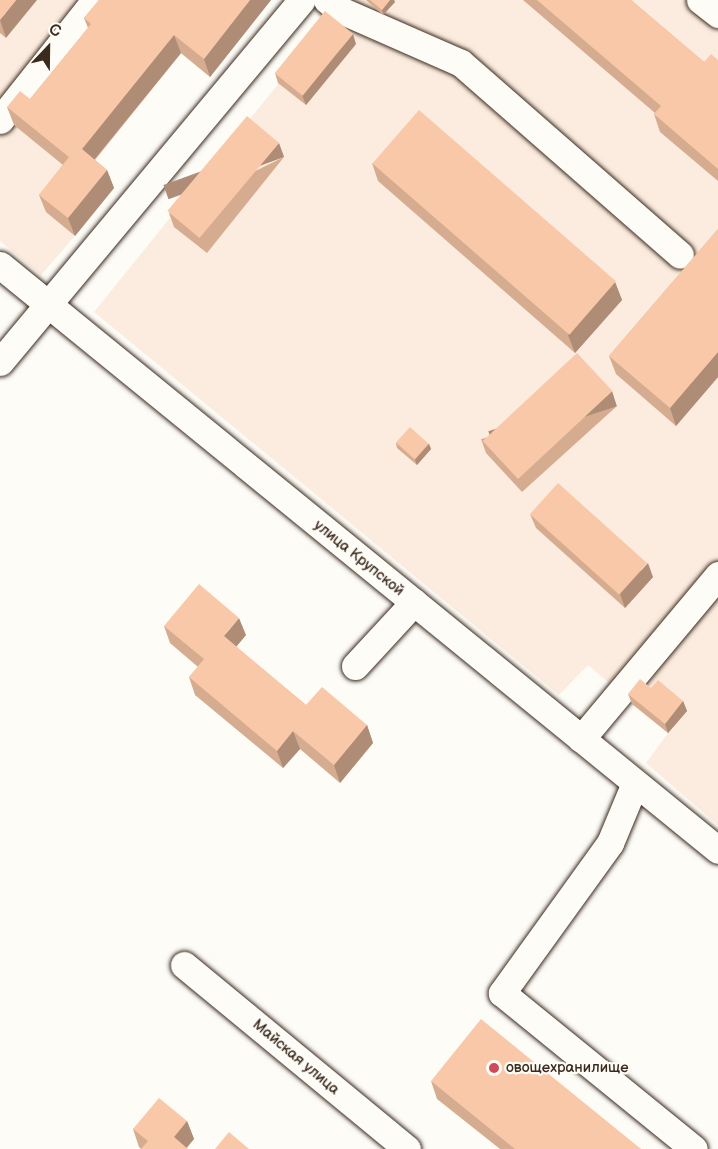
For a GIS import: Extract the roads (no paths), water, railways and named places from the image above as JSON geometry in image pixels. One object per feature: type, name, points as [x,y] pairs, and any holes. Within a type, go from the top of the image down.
[{"type":"street","points":[[4,105],[95,0]]},
{"type":"street","points":[[0,362],[50,306],[302,0]]},
{"type":"street","points":[[327,0],[338,9],[461,63],[680,255]]},
{"type":"street","points":[[700,0],[718,14]]},
{"type":"street","name":"улица Крупской","points":[[0,265],[718,850]]},
{"type":"street","points":[[581,739],[718,575]]},
{"type":"street","points":[[355,666],[414,602]]},
{"type":"street","points":[[635,783],[610,843],[502,993],[694,1149]]},
{"type":"street","name":"Майская улица","points":[[184,965],[407,1149]]},
{"type":"place","name":"овощехранилище","points":[[494,1068]]}]
